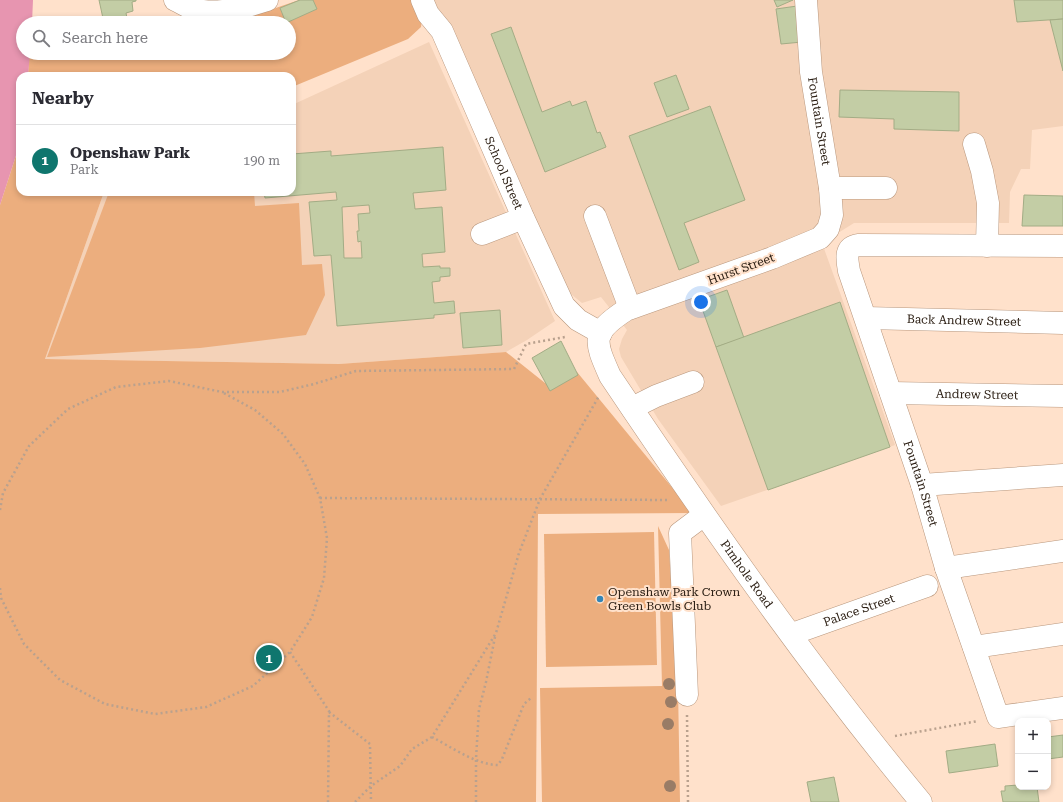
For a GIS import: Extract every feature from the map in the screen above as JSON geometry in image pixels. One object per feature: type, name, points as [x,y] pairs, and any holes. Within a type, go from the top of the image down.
[{"type":"street","points":[[175,0],[196,10],[216,12],[237,9],[267,0]]},
{"type":"street","name":"School Street","points":[[422,0],[428,14],[442,31],[564,306],[578,320],[601,333]]},
{"type":"street","name":"Fountain Street","points":[[806,0],[811,72],[830,188],[832,215],[828,229],[820,238]]},
{"type":"street","points":[[974,144],[982,171],[988,204],[987,246],[1063,246]]},
{"type":"street","points":[[830,188],[886,188]]},
{"type":"street","points":[[595,216],[630,308]]},
{"type":"street","points":[[482,234],[524,218]]},
{"type":"street","name":"Hurst Street","points":[[601,333],[605,325],[630,308],[765,261],[820,238]]},
{"type":"street","name":"Fountain Street","points":[[987,246],[859,245],[853,246],[849,249],[847,256],[849,271],[922,484],[946,568],[998,717]]},
{"type":"street","name":"Back Andrew Street","points":[[866,318],[1063,323]]},
{"type":"street","name":"Pimhole Road","points":[[601,333],[599,349],[610,376],[699,508],[871,741],[921,802]]},
{"type":"street","points":[[632,408],[656,396],[693,382]]},
{"type":"street","name":"Andrew Street","points":[[891,393],[1063,396]]},
{"type":"street","points":[[922,484],[1063,475]]},
{"type":"street","points":[[687,695],[680,533],[699,508]]},
{"type":"street","points":[[946,568],[1063,551]]},
{"type":"street","name":"Palace Street","points":[[792,634],[927,586]]},
{"type":"street","points":[[974,647],[1063,634]]},
{"type":"street","points":[[998,717],[1063,708]]},
{"type":"path","points":[[0,510],[3,493],[29,446],[68,409],[116,387],[169,381],[222,392],[280,392],[314,384],[356,370],[514,369],[526,344],[567,337],[568,328],[578,320]]},
{"type":"path","points":[[476,802],[476,759],[479,709],[496,633],[519,553],[540,499],[610,376]]},
{"type":"path","points":[[0,588],[1,598],[24,644],[60,680],[105,704],[155,714],[206,707],[252,686],[290,652],[312,617],[324,578],[327,538],[320,498],[305,464],[283,434],[254,410],[222,392]]},
{"type":"path","points":[[320,498],[540,499],[699,508]]},
{"type":"path","points":[[355,802],[371,786],[400,766],[412,750],[432,737],[496,633]]},
{"type":"path","points":[[290,652],[329,711],[370,744],[371,802]]},
{"type":"path","points":[[687,695],[688,802]]},
{"type":"path","points":[[432,737],[490,765],[498,765],[502,759],[524,704],[531,698]]},
{"type":"path","points":[[328,802],[329,711]]},
{"type":"path","points":[[871,741],[998,717]]},
{"type":"shaded area","points":[[0,0],[33,0],[32,16],[16,16],[16,60],[29,60],[28,72],[16,72],[16,155],[0,205]]},
{"type":"shaded area","points":[[299,0],[412,0],[422,19],[421,27],[408,39],[296,85],[296,72],[28,72],[29,60],[296,60],[296,16],[252,16]]},
{"type":"shaded area","points":[[434,0],[1063,0],[1063,126],[1032,130],[1030,169],[1021,169],[1010,192],[1009,223],[854,223],[822,243],[895,445],[721,506],[658,419],[621,357],[619,349],[627,330],[601,297],[582,303],[566,290]]},
{"type":"shaded area","points":[[429,42],[555,321],[506,352],[339,364],[45,359],[103,196],[296,196],[296,103]]},
{"type":"shaded area","points":[[16,155],[16,196],[103,196],[45,359],[339,364],[506,352],[545,383],[558,385],[577,372],[693,513],[538,514],[536,802],[0,802],[0,205]]},
{"type":"shaded area","points":[[107,196],[254,196],[255,206],[299,203],[302,265],[322,264],[325,295],[306,335],[200,348],[47,357]]},
{"type":"shaded area","points":[[658,526],[669,550],[678,687],[680,802],[542,802],[540,688],[662,686]]},
{"type":"shaded area","name":"Openshaw Park Crown Green Bowls Club","points":[[654,532],[657,665],[546,667],[544,534]]},
{"type":"building","points":[[99,0],[136,0],[132,2],[133,11],[126,13],[127,16],[102,16]]},
{"type":"building","points":[[300,0],[313,0],[317,9],[296,18],[296,16],[283,16],[280,8]]},
{"type":"building","points":[[774,0],[793,0],[777,7]]},
{"type":"building","points":[[1014,0],[1063,0],[1063,19],[1017,22]]},
{"type":"building","points":[[797,6],[802,42],[781,44],[776,9]]},
{"type":"building","points":[[1063,19],[1063,71],[1050,20]]},
{"type":"building","points":[[511,27],[542,112],[570,101],[572,106],[586,101],[597,133],[600,132],[606,147],[545,172],[491,34]]},
{"type":"building","points":[[676,75],[689,109],[667,117],[654,83]]},
{"type":"building","points":[[840,90],[959,92],[959,131],[894,129],[894,119],[839,117]]},
{"type":"building","points":[[710,106],[745,200],[684,223],[699,262],[679,270],[629,136]]},
{"type":"building","points":[[443,147],[446,190],[413,193],[415,209],[442,207],[445,252],[422,254],[423,267],[440,266],[440,268],[450,268],[450,276],[440,277],[440,281],[432,282],[434,303],[454,301],[455,313],[434,315],[434,318],[337,326],[331,255],[314,256],[309,202],[337,200],[336,192],[296,195],[296,154],[331,151],[331,156]],"holes":[[[369,205],[370,213],[358,214],[359,231],[357,231],[358,242],[361,241],[362,258],[344,258],[342,207]]]},
{"type":"building","points":[[1024,195],[1063,196],[1063,226],[1022,226]]},
{"type":"building","points":[[265,196],[289,196],[265,198]]},
{"type":"building","points":[[727,290],[744,338],[716,347],[699,300]]},
{"type":"building","points":[[840,302],[890,447],[768,490],[716,347]]},
{"type":"building","points":[[500,310],[502,345],[463,348],[460,313]]},
{"type":"building","points":[[561,341],[578,375],[550,391],[532,358]]},
{"type":"building","points":[[1063,735],[1063,757],[1051,759],[1051,737]]},
{"type":"building","points":[[995,744],[998,766],[949,773],[946,751]]},
{"type":"building","points":[[834,777],[839,802],[811,802],[807,782]]},
{"type":"building","points":[[1015,785],[1015,790],[1037,790],[1039,802],[1003,802],[1001,791],[1005,791],[1005,786]]},
{"type":"place","name":"Openshaw Park Crown Green Bowls Club","points":[[600,599]]},
{"type":"place","name":"Openshaw Park","points":[[269,658]]}]
